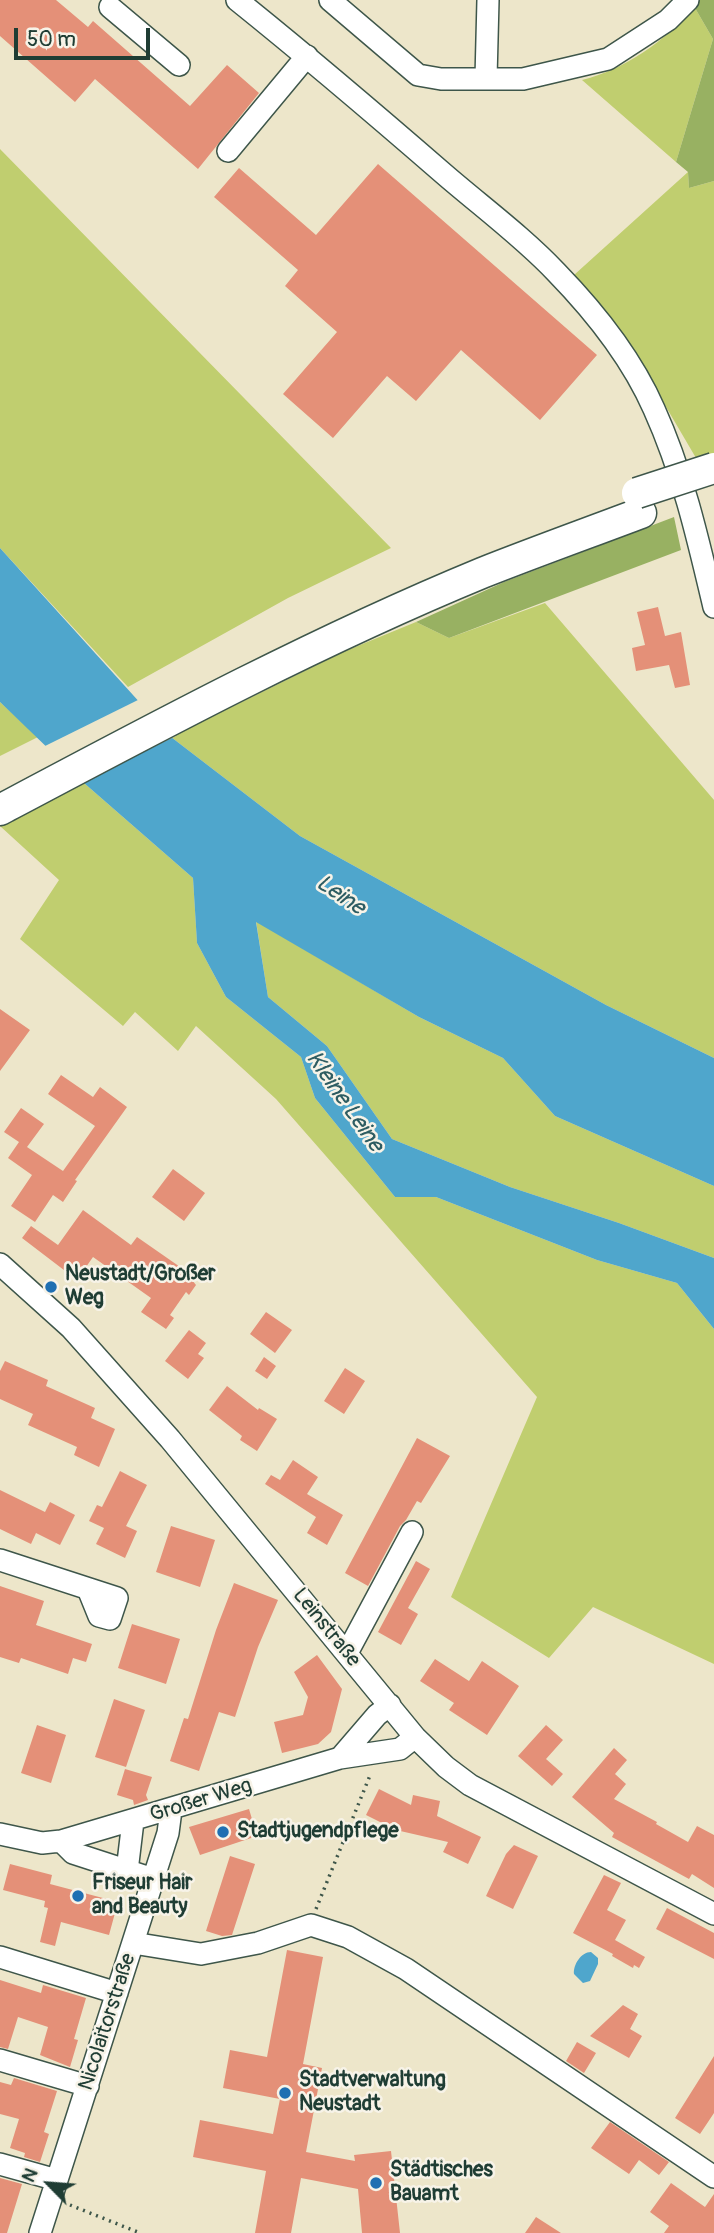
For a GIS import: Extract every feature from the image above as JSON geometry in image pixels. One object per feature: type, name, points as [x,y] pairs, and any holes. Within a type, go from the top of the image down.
[{"type":"highway","points":[[639,503],[714,468]]},
{"type":"highway","points":[[0,810],[431,586],[473,556],[639,503],[714,488]]},
{"type":"highway","points":[[0,788],[277,646],[431,586]]},
{"type":"street","points":[[237,0],[307,56],[486,210],[564,280],[605,329],[654,408],[683,481],[714,607]]},
{"type":"street","points":[[330,0],[418,75],[442,79],[523,79],[608,60],[668,20],[688,0]]},
{"type":"street","points":[[486,78],[488,0]]},
{"type":"street","points":[[109,2],[179,65]]},
{"type":"street","points":[[228,151],[307,56]]},
{"type":"street","name":"Leinstraße","points":[[0,1264],[80,1338],[179,1450],[415,1737],[446,1767],[470,1785],[714,1914]]},
{"type":"street","points":[[347,1654],[412,1532]]},
{"type":"street","points":[[0,1560],[88,1589]]},
{"type":"street","points":[[340,1758],[377,1715],[390,1705]]},
{"type":"street","name":"Großer Weg","points":[[0,1835],[42,1843],[61,1841],[340,1758],[400,1749],[415,1737]]},
{"type":"street","name":"Nicolaitorstraße","points":[[40,2233],[168,1833],[171,1810]]},
{"type":"street","points":[[127,1871],[133,1821]]},
{"type":"street","name":"Großer Weg","points":[[61,1841],[73,1853],[153,1879]]},
{"type":"street","points":[[133,1943],[201,1954],[258,1943],[311,1924],[348,1937],[406,1969],[714,2177]]},
{"type":"street","points":[[0,1957],[117,1993]]},
{"type":"street","points":[[0,2060],[88,2085]]},
{"type":"street","points":[[0,2164],[54,2189]]},
{"type":"path","points":[[311,1924],[372,1772],[374,1754]]},
{"type":"path","points":[[54,2189],[141,2233]]},
{"type":"green space","points":[[700,0],[714,0],[714,181],[689,188],[688,172],[676,162],[713,39],[695,8]]},
{"type":"green space","points":[[695,8],[713,39],[676,162],[582,80],[629,61],[670,32]]},
{"type":"green space","points":[[0,149],[391,548],[288,598],[128,687],[0,548]]},
{"type":"green space","points":[[688,172],[689,188],[714,181],[714,453],[696,458],[635,354],[610,317],[574,275]]},
{"type":"green space","points":[[674,517],[681,550],[449,638],[416,622],[504,582]]},
{"type":"green space","points":[[545,603],[714,800],[714,1058],[606,1005],[300,836],[171,737],[343,652],[416,622],[449,638]]},
{"type":"green space","points":[[0,702],[38,737],[0,756]]},
{"type":"green space","points":[[84,783],[193,878],[197,943],[226,997],[301,1057],[315,1098],[395,1197],[436,1197],[597,1260],[677,1283],[714,1329],[714,1664],[593,1607],[549,1658],[451,1597],[537,1397],[276,1099],[196,1026],[178,1051],[135,1012],[123,1026],[20,939],[59,880],[0,826]]},
{"type":"green space","points":[[256,921],[419,1017],[503,1058],[555,1116],[714,1186],[714,1258],[510,1187],[392,1139],[327,1046],[268,997]]},
{"type":"water","points":[[0,548],[171,737],[300,836],[606,1005],[714,1058],[714,1186],[555,1116],[503,1058],[419,1017],[256,922],[268,997],[327,1046],[392,1139],[510,1187],[714,1258],[714,1329],[677,1283],[597,1260],[436,1197],[395,1197],[315,1098],[301,1057],[226,997],[197,943],[193,878],[84,783],[0,702]]},
{"type":"water","points":[[591,1952],[598,1958],[598,1964],[590,1981],[583,1983],[574,1974],[575,1967],[581,1957]]},
{"type":"pier","points":[[142,698],[176,736],[80,783],[43,747]]},
{"type":"building","points":[[0,0],[56,0],[88,27],[93,21],[190,106],[227,65],[259,93],[198,169],[95,79],[75,102],[0,36]]},
{"type":"building","points":[[378,164],[597,355],[540,420],[461,350],[416,401],[387,376],[333,438],[283,394],[337,332],[285,286],[298,270],[214,197],[239,168],[316,235]]},
{"type":"building","points":[[658,607],[665,636],[681,632],[690,685],[675,688],[669,665],[636,671],[632,648],[645,645],[637,612]]},
{"type":"building","points":[[0,1009],[30,1030],[0,1071]]},
{"type":"building","points":[[61,1075],[93,1097],[100,1087],[127,1107],[75,1180],[77,1181],[63,1202],[53,1195],[35,1222],[11,1206],[32,1175],[8,1158],[19,1142],[4,1132],[21,1108],[44,1124],[27,1147],[63,1171],[95,1126],[48,1094]]},
{"type":"building","points":[[173,1169],[205,1193],[184,1221],[152,1197]]},
{"type":"building","points":[[83,1210],[131,1245],[137,1237],[183,1269],[196,1285],[189,1295],[186,1292],[170,1315],[174,1318],[166,1329],[141,1312],[151,1298],[93,1257],[77,1280],[22,1238],[31,1226],[58,1245]]},
{"type":"building","points":[[266,1312],[292,1330],[275,1353],[250,1334]]},
{"type":"building","points":[[189,1330],[206,1343],[198,1354],[204,1358],[188,1379],[165,1361]]},
{"type":"building","points":[[264,1357],[276,1366],[267,1379],[255,1371]]},
{"type":"building","points":[[5,1361],[48,1380],[46,1386],[95,1408],[91,1418],[115,1429],[99,1467],[74,1455],[77,1447],[28,1425],[33,1414],[0,1399],[0,1371]]},
{"type":"building","points":[[345,1368],[365,1381],[344,1414],[324,1401]]},
{"type":"building","points":[[227,1386],[258,1410],[259,1408],[277,1419],[257,1451],[240,1440],[242,1436],[209,1410]]},
{"type":"building","points":[[417,1438],[450,1456],[421,1503],[417,1501],[400,1526],[368,1586],[345,1573]]},
{"type":"building","points":[[293,1460],[318,1477],[307,1494],[343,1515],[327,1545],[307,1533],[316,1517],[265,1484],[271,1475],[280,1480]]},
{"type":"building","points":[[120,1471],[147,1485],[126,1526],[137,1531],[125,1558],[96,1544],[104,1528],[89,1521],[97,1505],[102,1507]]},
{"type":"building","points":[[0,1490],[45,1512],[50,1502],[75,1515],[60,1545],[36,1533],[31,1544],[0,1529]]},
{"type":"building","points":[[171,1526],[215,1540],[200,1587],[156,1572]]},
{"type":"building","points":[[416,1561],[430,1569],[408,1608],[418,1614],[401,1645],[378,1632]]},
{"type":"building","points":[[234,1583],[278,1600],[258,1647],[235,1717],[219,1712],[199,1771],[170,1761],[184,1718],[188,1719]]},
{"type":"building","points":[[0,1586],[44,1601],[36,1625],[92,1644],[86,1662],[73,1658],[68,1674],[21,1658],[19,1663],[0,1657]]},
{"type":"building","points":[[132,1624],[180,1639],[166,1684],[118,1668]]},
{"type":"building","points":[[317,1655],[342,1689],[331,1732],[318,1744],[282,1753],[274,1722],[303,1715],[308,1697],[294,1672]]},
{"type":"building","points":[[435,1659],[469,1681],[482,1661],[519,1686],[487,1735],[449,1710],[454,1703],[420,1681]]},
{"type":"building","points":[[114,1699],[145,1710],[126,1767],[95,1757]]},
{"type":"building","points":[[37,1725],[66,1735],[51,1783],[21,1773]]},
{"type":"building","points":[[546,1725],[563,1740],[546,1759],[563,1774],[552,1786],[518,1756]]},
{"type":"building","points":[[614,1748],[627,1760],[615,1774],[626,1784],[614,1799],[688,1842],[697,1826],[714,1835],[714,1888],[692,1874],[689,1879],[612,1837],[614,1833],[572,1797]]},
{"type":"building","points":[[125,1769],[152,1777],[146,1795],[148,1800],[134,1805],[133,1800],[117,1795]]},
{"type":"building","points":[[379,1789],[411,1805],[413,1795],[440,1801],[437,1816],[481,1837],[468,1864],[443,1852],[448,1842],[396,1830],[366,1815]]},
{"type":"building","name":"Stadtjugendpflege","points":[[249,1809],[257,1836],[200,1855],[189,1827]]},
{"type":"building","points":[[514,1845],[538,1856],[513,1909],[486,1896],[506,1854]]},
{"type":"building","points":[[230,1856],[255,1864],[232,1935],[222,1936],[206,1931]]},
{"type":"building","points":[[10,1864],[52,1875],[50,1884],[118,1902],[109,1935],[61,1922],[55,1946],[40,1942],[48,1908],[44,1907],[45,1901],[3,1890]]},
{"type":"building","points":[[604,1875],[621,1883],[607,1910],[626,1920],[615,1940],[645,1957],[639,1968],[634,1965],[633,1968],[573,1933]]},
{"type":"building","points":[[667,1908],[714,1933],[714,1959],[656,1929]]},
{"type":"building","name":"Stadtverwaltung Neustadt","points":[[287,1950],[323,1957],[303,2064],[322,2068],[306,2152],[355,2161],[354,2155],[391,2151],[400,2233],[362,2233],[358,2189],[301,2178],[291,2233],[255,2233],[266,2171],[193,2157],[200,2120],[273,2134],[280,2099],[223,2088],[230,2050],[267,2057]]},
{"type":"building","points":[[0,1980],[41,1993],[43,1985],[86,1998],[74,2039],[78,2040],[70,2067],[40,2055],[48,2027],[18,2017],[8,2049],[0,2047]]},
{"type":"building","points":[[623,2005],[638,2014],[630,2029],[642,2036],[629,2058],[590,2036]]},
{"type":"building","points":[[577,2042],[596,2053],[584,2073],[566,2061]]},
{"type":"building","points":[[714,2056],[714,2113],[700,2134],[675,2118]]},
{"type":"building","points":[[14,2078],[57,2091],[44,2132],[49,2134],[40,2162],[24,2157],[25,2153],[10,2148],[19,2119],[0,2114],[0,2082],[11,2085]]},
{"type":"building","points":[[610,2122],[669,2162],[659,2175],[639,2160],[629,2174],[591,2148]]},
{"type":"building","points":[[0,2178],[22,2184],[7,2233],[0,2233]]},
{"type":"building","points":[[671,2183],[705,2207],[714,2194],[714,2233],[664,2233],[669,2226],[650,2212]]},
{"type":"building","points":[[536,2217],[561,2233],[525,2233]]},
{"type":"place","name":"Neustadt/Großer Weg","points":[[51,1287]]},
{"type":"place","name":"Stadtjugendpflege","points":[[223,1832]]},
{"type":"place","name":"Friseur Hair and Beauty","points":[[78,1896]]},
{"type":"place","name":"Stadtverwaltung Neustadt","points":[[285,2093]]},
{"type":"place","name":"Städtisches Bauamt","points":[[376,2183]]},
{"type":"water label","name":"Leine","points":[[340,896]]},
{"type":"water label","name":"Kleine Leine","points":[[344,1102]]}]
